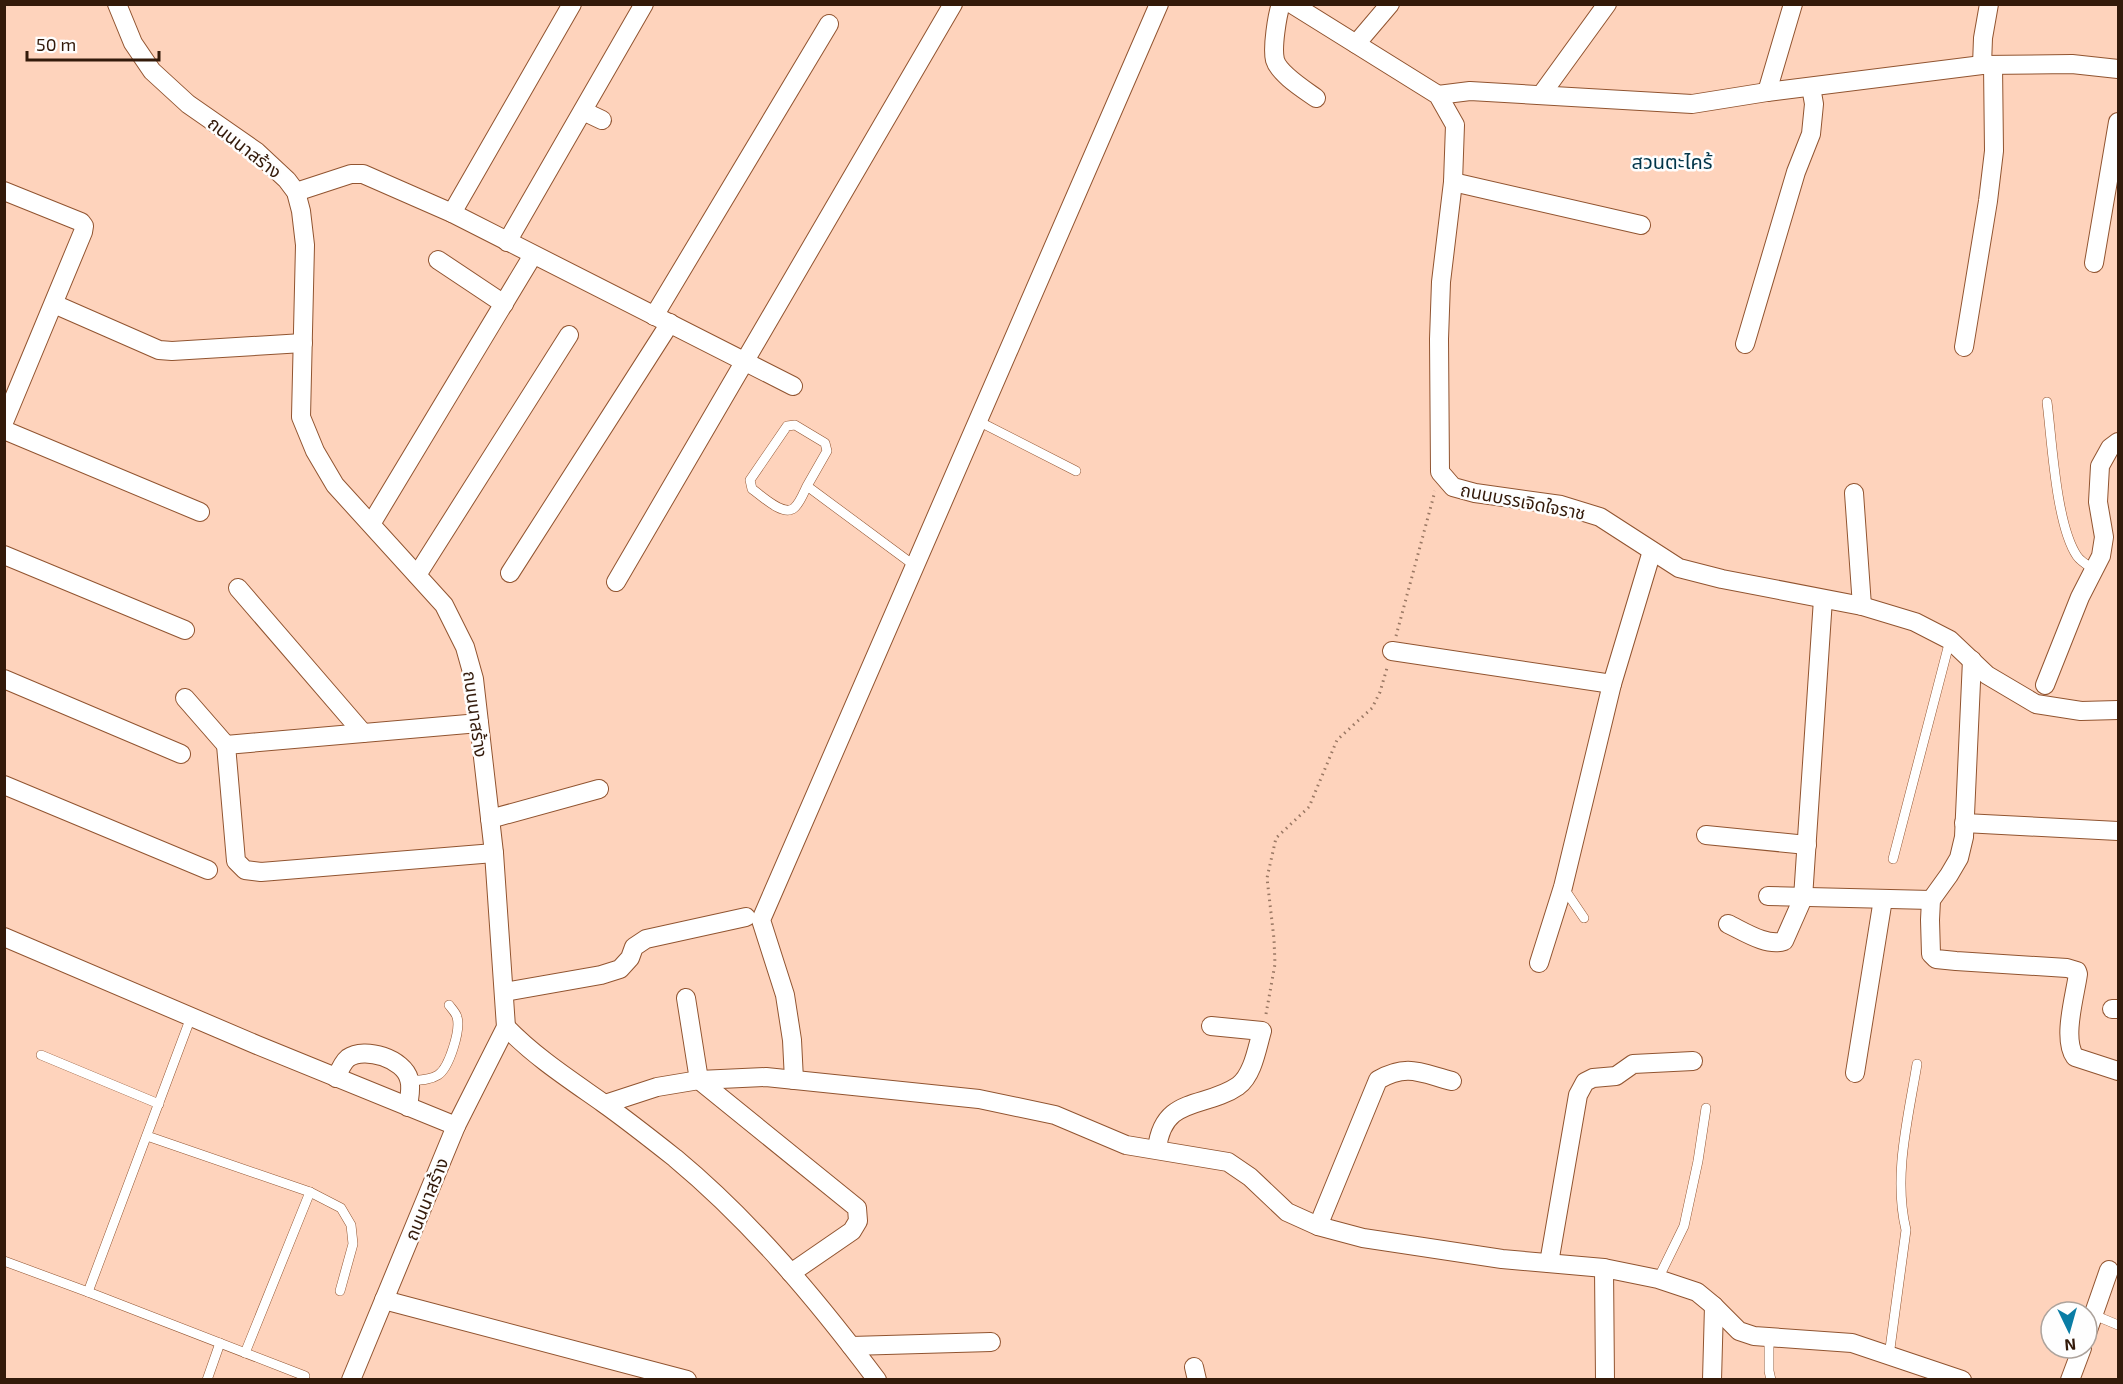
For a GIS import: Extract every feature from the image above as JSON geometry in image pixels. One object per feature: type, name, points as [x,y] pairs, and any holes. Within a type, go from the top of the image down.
[{"type":"street","name":"ถนนนาสร้าง","points":[[117,4],[133,43],[152,71],[188,104],[257,152],[287,180],[296,192],[301,210],[305,245],[302,417],[315,451],[335,484],[444,605],[465,646],[474,679],[494,853],[506,1028],[456,1126],[351,1380]]},
{"type":"street","points":[[452,213],[573,4]]},
{"type":"street","points":[[507,242],[644,4]]},
{"type":"street","points":[[616,582],[953,4]]},
{"type":"street","points":[[794,1080],[792,1040],[785,995],[761,920],[1159,4]]},
{"type":"street","points":[[1281,4],[1276,19],[1275,60],[1282,71],[1316,98]]},
{"type":"street","name":"ถนนบรรเจิดใจราช","points":[[1292,4],[1438,95],[1455,125],[1453,182],[1441,282],[1439,339],[1440,472],[1453,488],[1475,494],[1560,505],[1600,517],[1679,568],[1722,579],[1862,606],[1915,622],[1950,640],[1987,675],[2036,704],[2081,711],[2118,710]]},
{"type":"street","points":[[1356,44],[1390,4]]},
{"type":"street","points":[[1541,95],[1607,4]]},
{"type":"street","points":[[1767,93],[1794,4]]},
{"type":"street","points":[[1964,347],[1994,150],[1983,38],[1989,4]]},
{"type":"street","points":[[510,573],[662,320],[829,24]]},
{"type":"street","points":[[1438,95],[1470,91],[1692,104],[1987,65],[2072,64],[2118,69]]},
{"type":"street","points":[[1745,344],[1796,172],[1811,134],[1814,104],[1811,87]]},
{"type":"street","points":[[583,111],[602,120]]},
{"type":"street","points":[[2094,263],[2118,122]]},
{"type":"street","points":[[296,192],[351,174],[363,174],[452,213],[792,386]]},
{"type":"street","points":[[1453,182],[1641,225]]},
{"type":"street","points":[[4,191],[81,222],[84,226],[4,422]]},
{"type":"street","points":[[371,524],[533,255]]},
{"type":"street","points":[[438,260],[504,304]]},
{"type":"street","points":[[54,304],[159,350],[303,343]]},
{"type":"street","points":[[417,575],[569,335]]},
{"type":"street","points":[[4,430],[200,512]]},
{"type":"street","points":[[2045,685],[2080,597],[2101,556],[2104,537],[2098,501],[2100,466],[2110,448],[2118,442]]},
{"type":"street","points":[[1854,493],[1862,606]]},
{"type":"street","points":[[1539,963],[1563,887],[1612,684],[1652,552]]},
{"type":"street","points":[[4,555],[185,630]]},
{"type":"street","points":[[238,588],[363,733]]},
{"type":"street","points":[[1728,924],[1769,941],[1784,941],[1803,898],[1823,599]]},
{"type":"street","points":[[1392,651],[1612,684]]},
{"type":"street","points":[[1972,660],[1964,837],[1959,858],[1931,900],[1931,954],[1936,959],[2077,970],[2069,1034],[2070,1048],[2075,1057],[2118,1071]]},
{"type":"street","points":[[4,679],[181,754]]},
{"type":"street","points":[[185,698],[226,745],[236,861],[245,870],[261,872],[494,853]]},
{"type":"street","points":[[226,745],[479,723]]},
{"type":"street","points":[[4,785],[208,870]]},
{"type":"street","points":[[490,819],[599,789]]},
{"type":"street","points":[[1964,823],[2118,831]]},
{"type":"street","points":[[1706,835],[1807,845]]},
{"type":"street","points":[[1768,896],[1931,900]]},
{"type":"street","points":[[1855,1073],[1883,899]]},
{"type":"street","points":[[504,992],[602,975],[620,969],[630,958],[634,947],[646,939],[747,917]]},
{"type":"street","points":[[4,937],[336,1078],[456,1126]]},
{"type":"street","points":[[686,998],[699,1080],[857,1208],[858,1221],[852,1231],[790,1273]]},
{"type":"street","points":[[1157,1149],[1159,1133],[1166,1121],[1179,1109],[1239,1085],[1248,1073],[1262,1032],[1211,1026]]},
{"type":"street","points":[[506,1028],[526,1048],[605,1104],[675,1158],[733,1209],[852,1346],[877,1380]]},
{"type":"street","points":[[336,1078],[346,1059],[356,1054],[370,1054],[393,1062],[406,1071],[410,1081],[408,1107]]},
{"type":"street","points":[[1549,1263],[1578,1095],[1582,1086],[1593,1078],[1617,1076],[1633,1064],[1693,1060]]},
{"type":"street","points":[[1318,1226],[1378,1080],[1390,1072],[1403,1069],[1452,1081]]},
{"type":"street","points":[[605,1104],[657,1087],[699,1080],[766,1077],[979,1099],[1056,1115],[1126,1144],[1228,1162],[1250,1177],[1287,1212],[1318,1226],[1363,1238],[1503,1259],[1604,1268],[1658,1279],[1697,1292],[1739,1331],[1754,1336],[1852,1343],[1962,1380]]},
{"type":"street","points":[[1604,1268],[1605,1380]]},
{"type":"street","points":[[2099,1300],[2109,1270]]},
{"type":"street","points":[[384,1300],[687,1380]]},
{"type":"street","points":[[1712,1380],[1714,1306]]},
{"type":"street","points":[[852,1346],[991,1342]]},
{"type":"street","points":[[2070,1380],[2078,1360]]},
{"type":"lane","points":[[2047,402],[2059,497],[2070,543],[2078,559],[2095,570]]},
{"type":"lane","points":[[978,421],[1076,471]]},
{"type":"lane","points":[[795,425],[825,443],[827,452],[807,486],[795,507],[788,510],[778,508],[752,489],[750,485],[750,480],[787,426],[795,425]]},
{"type":"lane","points":[[807,486],[915,566]]},
{"type":"lane","points":[[1893,859],[1950,640]]},
{"type":"lane","points":[[1563,887],[1584,918]]},
{"type":"lane","points":[[410,1081],[441,1074],[458,1036],[457,1017],[449,1005]]},
{"type":"lane","points":[[88,1292],[191,1017]]},
{"type":"lane","points":[[41,1055],[159,1104]]},
{"type":"lane","points":[[1889,1356],[1906,1230],[1900,1178],[1917,1064]]},
{"type":"lane","points":[[1658,1279],[1684,1226],[1698,1161],[1706,1108]]},
{"type":"lane","points":[[147,1136],[310,1192],[341,1208],[351,1225],[353,1244],[340,1291]]},
{"type":"lane","points":[[246,1353],[310,1192]]},
{"type":"lane","points":[[4,1261],[305,1376]]},
{"type":"lane","points":[[2099,1317],[2118,1325]]},
{"type":"lane","points":[[1768,1337],[1771,1380]]},
{"type":"lane","points":[[207,1380],[220,1343]]},
{"type":"path","points":[[1262,1032],[1275,964],[1267,878],[1276,838],[1309,807],[1337,740],[1372,708],[1380,692],[1440,472]]},
{"type":"district","name":"สวนตะไคร้","points":[[1672,161]]}]
